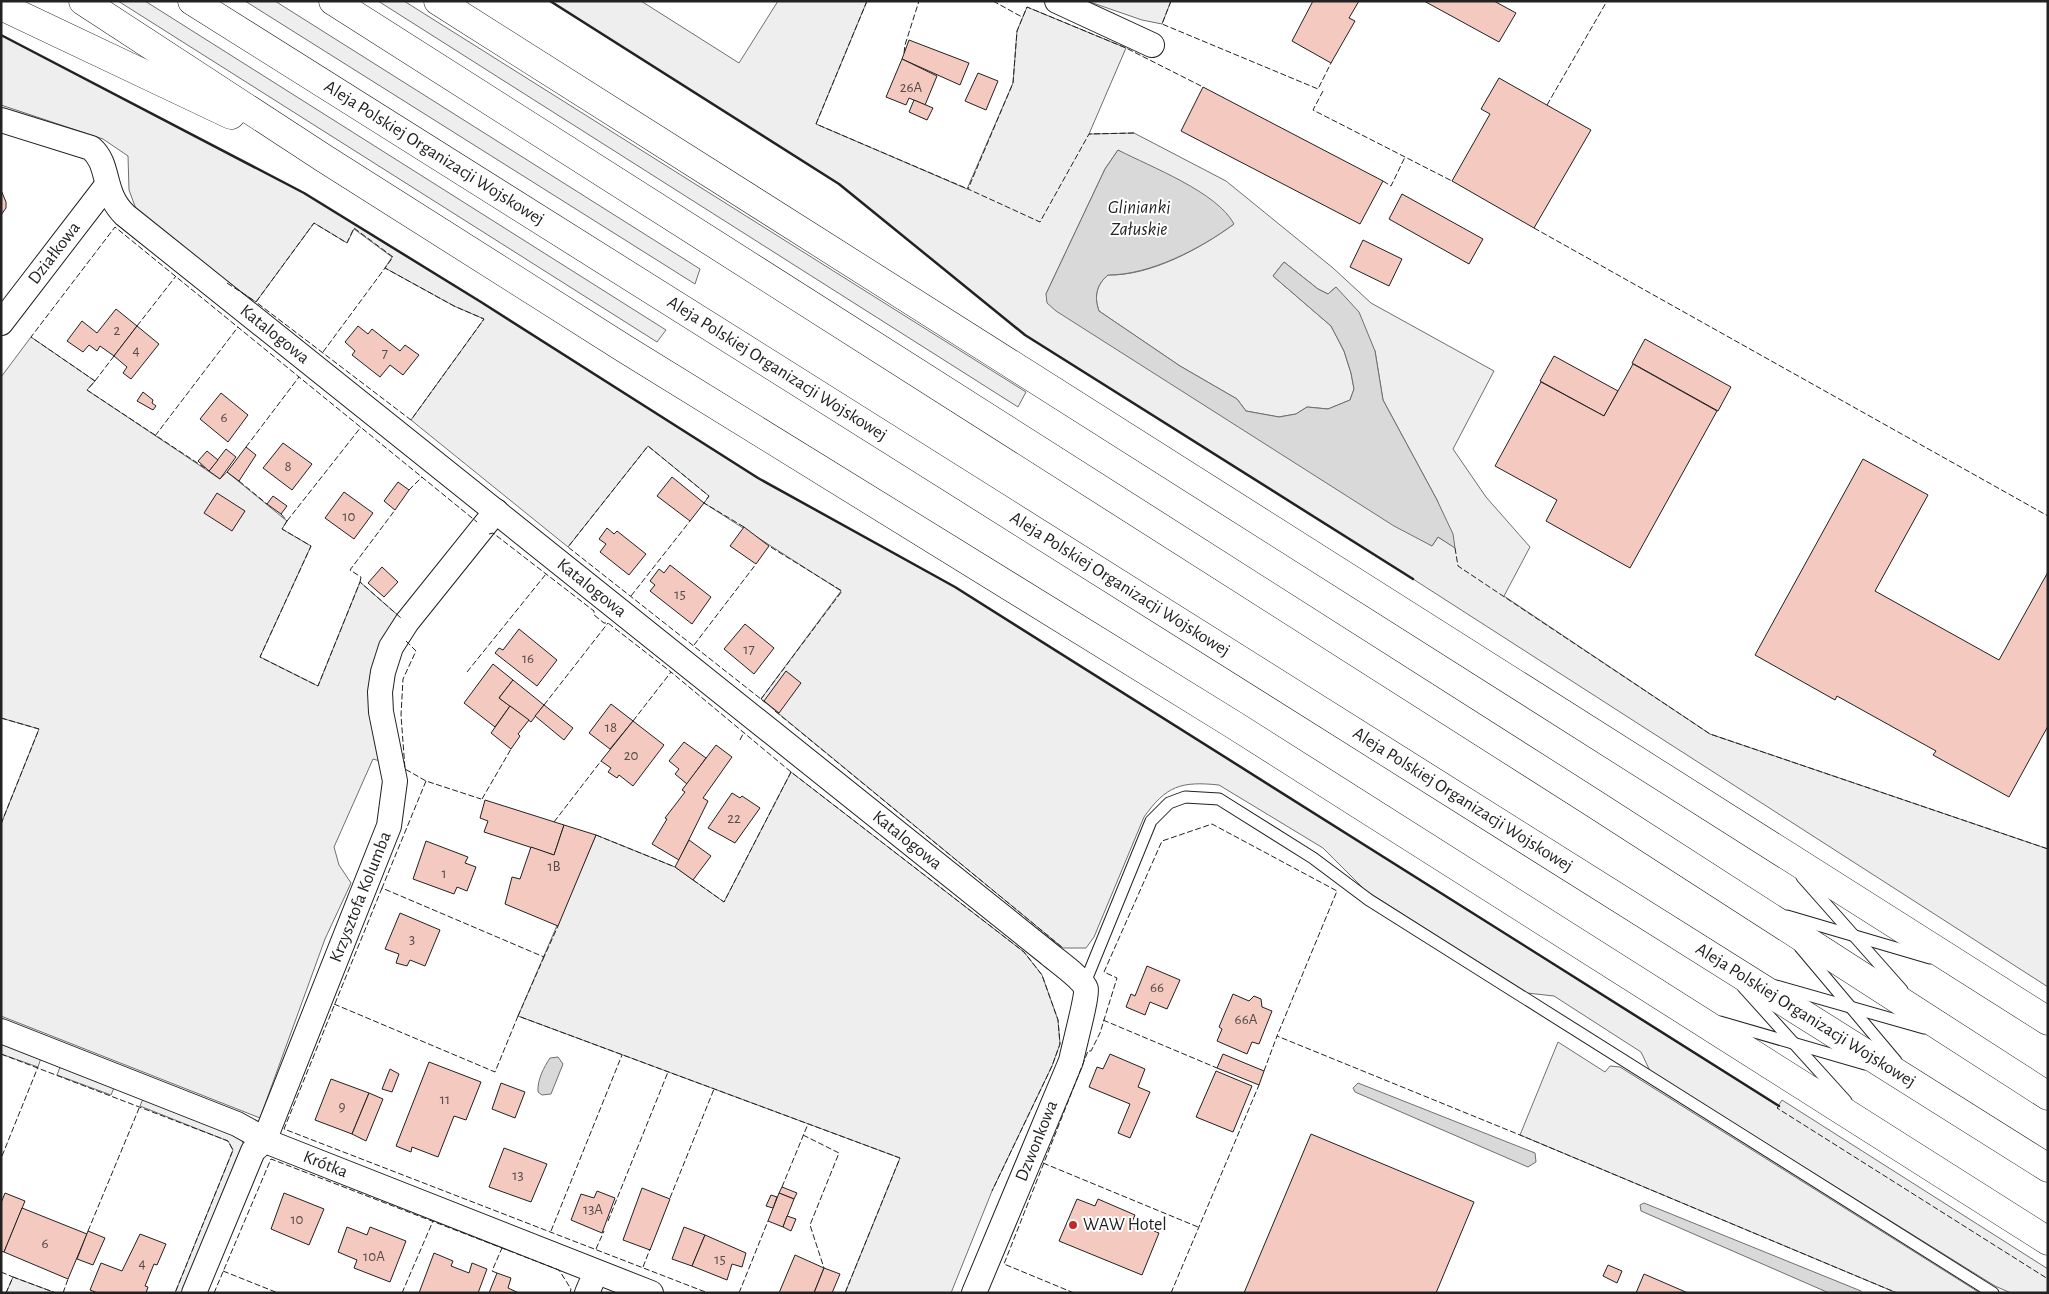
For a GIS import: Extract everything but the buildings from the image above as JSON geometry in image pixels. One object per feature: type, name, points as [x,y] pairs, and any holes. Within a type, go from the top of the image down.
[{"type":"highway","points":[[83,1],[325,159],[625,349],[1225,720],[2048,1241]]},
{"type":"highway","name":"Aleja Polskiej Organizacji Wojskowej","points":[[192,1],[2048,1168]]},
{"type":"highway","points":[[333,1],[1565,785],[1750,906],[2048,1096]]},
{"type":"highway","points":[[438,1],[2048,1021]]},
{"type":"highway","points":[[458,1],[520,54]]},
{"type":"highway","points":[[1,6],[325,159]]},
{"type":"street","points":[[1057,1],[1152,45]]},
{"type":"street","name":"Katalogowa","points":[[1,120],[91,148],[97,154],[102,164],[107,185],[116,207],[125,215],[815,765],[1049,954],[1084,985]]},
{"type":"street","name":"Działkowa","points":[[1,323],[107,185]]},
{"type":"street","name":"Krzysztofa Kolumba","points":[[194,1293],[253,1151],[264,1141],[389,826],[395,781],[381,712],[380,692],[383,672],[391,647],[407,622],[496,511]]},
{"type":"street","name":"Dzwonkowa","points":[[974,1293],[1070,1061],[1076,1032],[1087,996],[1084,985]]},
{"type":"street","name":"Krótka","points":[[1,1031],[237,1124],[264,1141],[591,1282],[651,1293]]},
{"type":"lane","points":[[1084,985],[1151,821],[1169,803],[1185,796],[1219,799],[1313,858],[1369,900],[1993,1293]]},
{"type":"lane","points":[[1778,850],[1940,1028]]},
{"type":"lane","points":[[1750,906],[1963,967]]},
{"type":"lane","points":[[1782,926],[1907,1079]]},
{"type":"lane","points":[[1720,962],[1871,1129]]},
{"type":"lane","points":[[1742,976],[1849,1006],[1940,1028]]},
{"type":"lane","points":[[1687,1012],[1794,1043],[1907,1079]]},
{"type":"shaded area","points":[[118,1],[145,1],[666,330],[657,342]]},
{"type":"shaded area","points":[[245,1],[275,1],[700,269],[695,284]]},
{"type":"shaded area","points":[[378,1],[404,1],[1026,392],[1018,407]]},
{"type":"shaded area","points":[[550,1],[641,1],[739,63],[778,1],[867,1],[816,124],[967,189],[1013,83],[1017,31],[1027,7],[1126,48],[1089,134],[1134,133],[1226,181],[1333,268],[1371,303],[1494,371],[1453,449],[1486,497],[1530,547],[1504,596],[1710,734],[2048,849],[2048,987],[1413,579],[1025,335],[839,184]],"holes":[[[1118,150],[1234,224],[1206,243],[1157,266],[1141,271],[1108,275],[1101,283],[1097,292],[1099,311],[1180,366],[1237,399],[1246,411],[1279,417],[1296,414],[1307,407],[1328,409],[1350,400],[1354,389],[1344,351],[1331,326],[1273,276],[1284,262],[1318,289],[1328,294],[1336,287],[1375,351],[1383,400],[1437,500],[1454,547],[1438,537],[1432,546],[1046,294],[1105,169]]]},
{"type":"shaded area","points":[[1087,1],[1171,1],[1162,24],[1142,20]]},
{"type":"shaded area","points":[[1,35],[304,193],[481,302],[758,478],[955,587],[1778,1106],[1782,1100],[2048,1269],[2048,1293],[2011,1293],[1995,1286],[1650,1071],[1641,1052],[1554,996],[1527,993],[1365,890],[1323,848],[1219,785],[1184,785],[1167,792],[1160,798],[1144,817],[1094,937],[1086,948],[1063,948],[761,699],[841,591],[704,503],[709,496],[648,446],[568,547],[411,420],[484,319],[454,306],[385,268],[392,257],[354,229],[347,243],[314,223],[256,302],[202,265],[139,217],[129,190],[128,156],[103,139],[1,105]]},
{"type":"shaded area","points":[[31,337],[95,381],[87,390],[220,479],[227,472],[287,521],[282,529],[311,546],[260,657],[318,686],[360,582],[401,618],[380,761],[373,759],[334,847],[339,865],[351,883],[325,939],[260,1118],[1,1016],[1,824],[39,729],[1,718],[1,377]]},
{"type":"shaded area","points":[[791,772],[1024,952],[1042,975],[1058,1020],[1060,1044],[1052,1066],[992,1191],[951,1293],[845,1293],[900,1158],[518,1016],[596,835],[675,867],[724,902]]},
{"type":"shaded area","points":[[1,1038],[42,1055],[38,1067],[1,1054]]},
{"type":"shaded area","points":[[1558,1042],[1605,1072],[1610,1066],[1620,1067],[1980,1293],[1897,1293],[1520,1135]]},
{"type":"shaded area","points":[[62,1062],[116,1083],[111,1095],[57,1075]]},
{"type":"shaded area","points":[[145,1094],[240,1134],[245,1149],[187,1293],[175,1293],[233,1150],[228,1141],[140,1106]]},
{"type":"shaded area","points":[[13,1277],[56,1293],[6,1293]]},
{"type":"water","name":"Glinianki Załuskie","points":[[1118,150],[1165,172],[1199,191],[1225,212],[1234,224],[1206,243],[1174,259],[1141,271],[1108,275],[1101,283],[1096,296],[1099,311],[1180,366],[1237,399],[1246,411],[1279,417],[1296,414],[1307,407],[1328,409],[1350,400],[1354,389],[1344,351],[1331,326],[1273,276],[1284,262],[1318,289],[1328,294],[1336,287],[1359,312],[1375,351],[1383,400],[1437,500],[1453,534],[1455,548],[1438,537],[1432,546],[1394,526],[1056,311],[1047,303],[1046,294],[1105,169]]},
{"type":"water","points":[[558,1057],[563,1064],[551,1094],[542,1095],[538,1092],[541,1074],[550,1058]]},
{"type":"water","points":[[1358,1083],[1535,1153],[1536,1162],[1528,1167],[1355,1092],[1353,1088]]},
{"type":"water","points":[[1644,1203],[1861,1291],[1861,1293],[1829,1293],[1641,1211],[1640,1205]]},
{"type":"fence","points":[[867,1],[816,124],[968,189]]},
{"type":"fence","points":[[904,53],[919,1]]},
{"type":"fence","points":[[993,1],[1022,17]]},
{"type":"fence","points":[[1171,1],[1162,24],[1318,89],[1331,63]]},
{"type":"fence","points":[[1547,105],[1607,1]]},
{"type":"fence","points":[[1134,133],[1089,134],[1040,222],[968,189],[1013,83],[1017,31],[1027,7],[1126,48],[1203,87]]},
{"type":"fence","points":[[1323,91],[1313,110],[1452,181]]},
{"type":"fence","points":[[1383,181],[1391,186],[1405,157]]},
{"type":"fence","points":[[323,352],[385,268],[454,306],[484,319],[411,420],[256,302],[314,223],[347,243],[354,228],[393,257],[385,268]]},
{"type":"fence","points":[[205,468],[87,390],[95,381],[31,337],[115,227],[477,522]]},
{"type":"fence","points":[[1534,228],[2048,516]]},
{"type":"fence","points":[[137,326],[176,276]]},
{"type":"fence","points":[[227,283],[256,302]]},
{"type":"fence","points":[[155,436],[238,327]]},
{"type":"fence","points":[[95,381],[114,356]]},
{"type":"fence","points":[[246,447],[299,377]]},
{"type":"fence","points":[[287,521],[361,427]]},
{"type":"fence","points":[[744,527],[704,503],[709,496],[648,446],[568,547],[766,703]]},
{"type":"fence","points":[[409,490],[422,477]]},
{"type":"fence","points":[[239,481],[267,504]]},
{"type":"fence","points":[[360,582],[361,577],[350,570],[395,510]]},
{"type":"fence","points":[[281,514],[287,521],[282,529],[311,546],[260,657],[318,686],[360,582],[401,618]]},
{"type":"fence","points":[[631,596],[690,521]]},
{"type":"fence","points":[[489,534],[493,533],[594,611],[594,615],[604,623],[608,623],[671,672],[791,772],[1024,952],[1042,975],[1058,1020],[1060,1044],[1052,1066],[992,1191]]},
{"type":"fence","points":[[761,699],[842,591],[769,546]]},
{"type":"fence","points":[[1455,548],[1458,566],[1710,734],[2048,849]]},
{"type":"fence","points":[[694,645],[756,564]]},
{"type":"fence","points":[[467,672],[546,574]]},
{"type":"fence","points":[[544,705],[608,623]]},
{"type":"fence","points":[[406,641],[416,651],[403,679],[401,715],[405,769],[426,781],[481,799]]},
{"type":"fence","points":[[633,721],[671,672]]},
{"type":"fence","points":[[775,711],[1063,948]]},
{"type":"fence","points":[[1,718],[39,729],[1,824]]},
{"type":"fence","points":[[740,740],[744,732]]},
{"type":"fence","points":[[482,799],[511,749]]},
{"type":"fence","points":[[554,822],[601,761]]},
{"type":"fence","points":[[693,880],[724,902],[791,772]]},
{"type":"fence","points":[[426,781],[382,888],[544,957],[558,926]]},
{"type":"fence","points":[[1074,1293],[1004,1264],[1088,1051],[1091,1051],[1100,1033],[1117,978],[1104,972],[1162,841],[1212,824],[1337,891],[1277,1036]]},
{"type":"fence","points":[[596,835],[675,867]]},
{"type":"fence","points":[[382,888],[284,1129],[708,1293]]},
{"type":"fence","points":[[518,1016],[544,957]]},
{"type":"fence","points":[[334,1004],[495,1072],[518,1016],[900,1158],[845,1293]]},
{"type":"fence","points":[[1103,1020],[1217,1068]]},
{"type":"fence","points":[[1264,1071],[1277,1036],[1520,1135],[1897,1293]]},
{"type":"fence","points":[[1,1054],[228,1141],[233,1150],[175,1293]]},
{"type":"fence","points":[[551,1231],[622,1055]]},
{"type":"fence","points":[[2,1156],[38,1067]]},
{"type":"fence","points":[[608,1221],[668,1072]]},
{"type":"fence","points":[[1171,1293],[1259,1085]]},
{"type":"fence","points":[[670,1198],[714,1089]]},
{"type":"fence","points":[[88,1231],[140,1106]]},
{"type":"fence","points":[[1779,1106],[1777,1108],[2048,1279]]},
{"type":"fence","points":[[782,1187],[808,1124]]},
{"type":"fence","points":[[803,1135],[839,1153],[810,1225],[824,1268]]},
{"type":"fence","points":[[214,1293],[271,1159],[559,1270],[571,1289],[570,1293]]},
{"type":"fence","points":[[1043,1163],[1198,1227]]},
{"type":"fence","points":[[402,1293],[433,1221]]},
{"type":"fence","points":[[739,1293],[768,1221]]},
{"type":"fence","points":[[596,1249],[604,1231]]},
{"type":"fence","points":[[497,1273],[492,1271],[502,1248]]},
{"type":"fence","points":[[643,1267],[650,1249]]},
{"type":"fence","points":[[223,1271],[278,1293]]},
{"type":"fence","points":[[1,1272],[13,1277]]},
{"type":"fence","points":[[6,1293],[13,1277],[56,1293]]},
{"type":"fence","points":[[63,1293],[68,1279]]},
{"type":"wall","points":[[550,1],[839,184],[1025,335],[1413,579]]},
{"type":"wall","points":[[1,35],[304,193],[481,302],[758,478],[955,587],[1779,1106]]},
{"type":"place","name":"WAW Hotel","points":[[1073,1225]]}]
